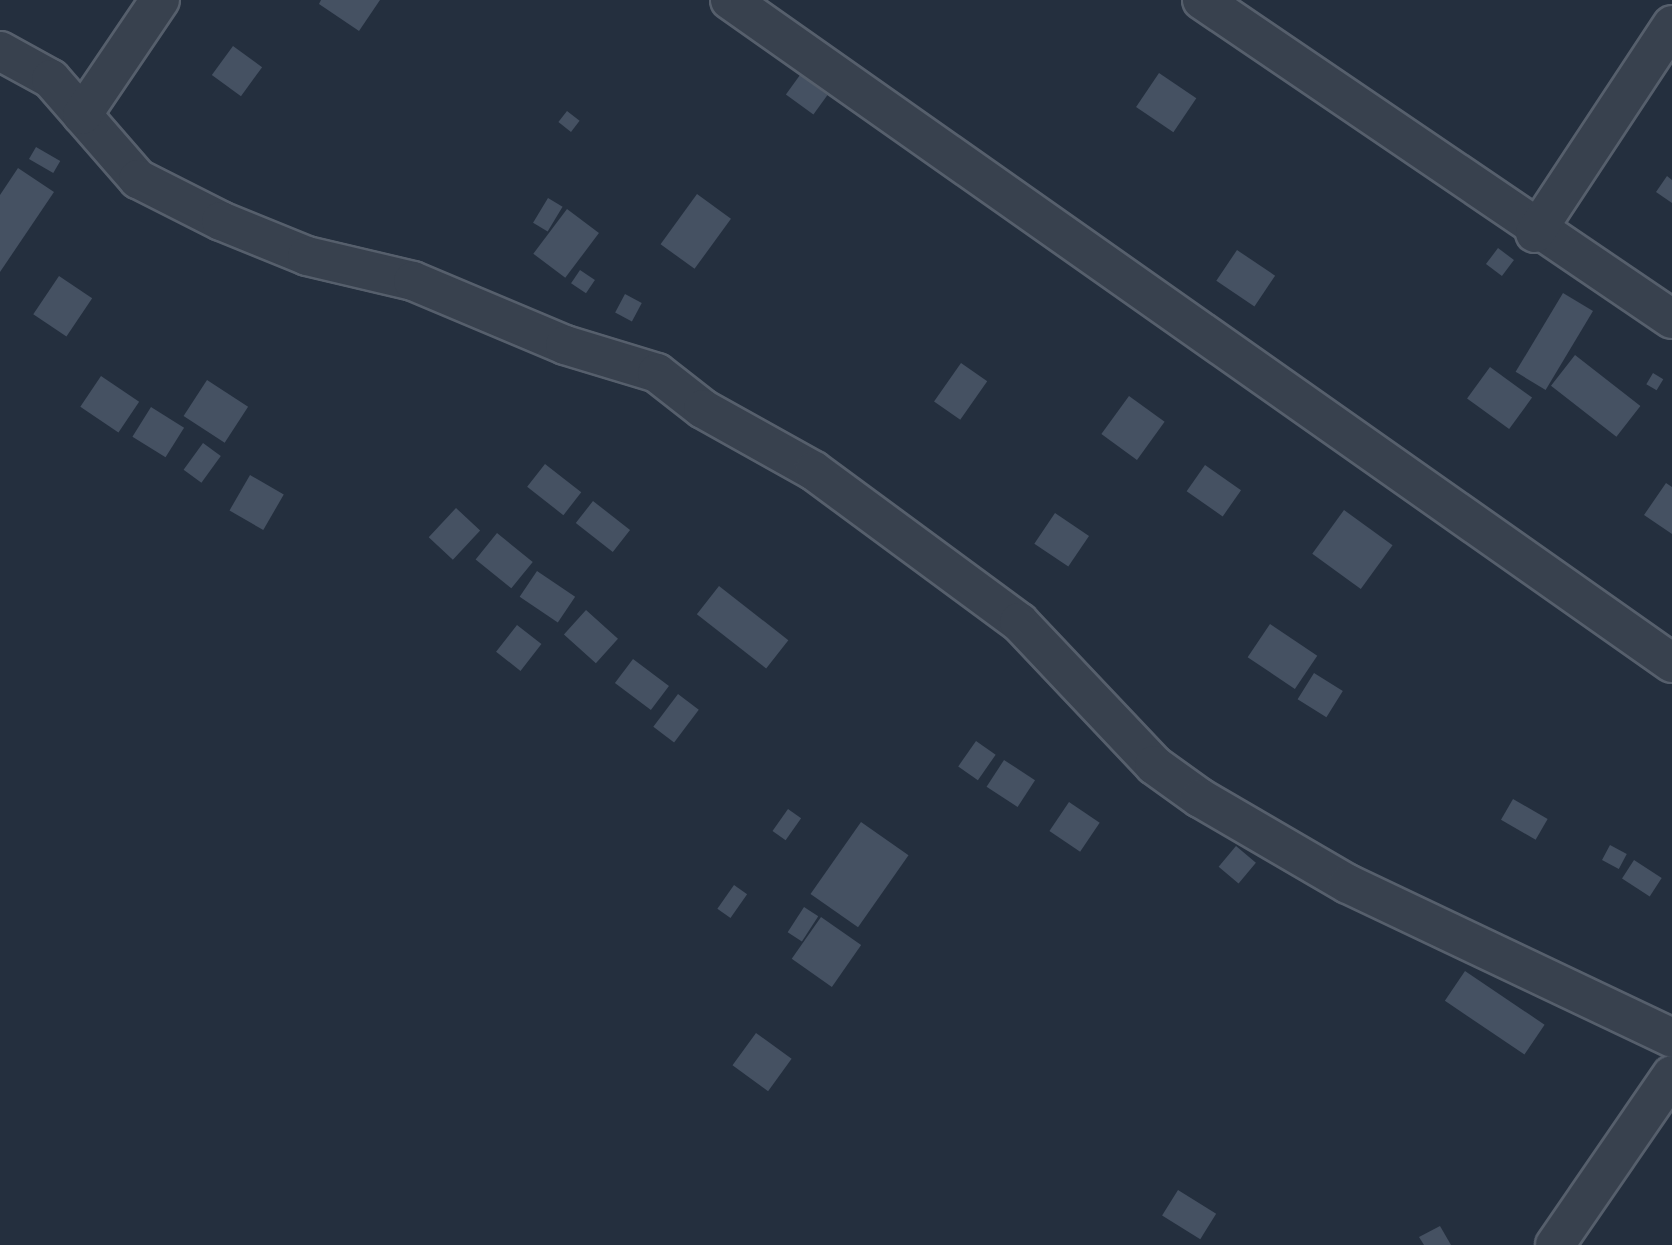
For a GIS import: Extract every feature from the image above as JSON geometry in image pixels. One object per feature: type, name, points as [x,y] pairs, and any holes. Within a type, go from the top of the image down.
[{"type":"street","points":[[82,115],[160,0]]},
{"type":"street","points":[[730,0],[1672,663]]},
{"type":"street","points":[[1202,0],[1537,231],[1672,319]]},
{"type":"street","points":[[1537,231],[1672,25]]},
{"type":"street","points":[[0,51],[51,79],[138,179],[221,221],[307,256],[413,281],[565,345],[657,373],[703,409],[814,471],[1019,622],[1154,765],[1200,798],[1348,884],[1672,1038]]},
{"type":"street","points":[[1555,1245],[1672,1074]]},
{"type":"building","points":[[321,0],[380,0],[359,31],[319,4]]},
{"type":"building","points":[[233,46],[262,67],[241,96],[212,75]]},
{"type":"building","points":[[1159,73],[1196,98],[1173,132],[1136,107]]},
{"type":"building","points":[[800,75],[828,95],[813,114],[786,94]]},
{"type":"building","points":[[567,111],[580,121],[571,132],[558,122]]},
{"type":"building","points":[[36,147],[60,161],[53,173],[29,159]]},
{"type":"building","points":[[18,168],[54,192],[0,272],[0,195]]},
{"type":"building","points":[[1667,176],[1672,180],[1672,203],[1656,192]]},
{"type":"building","points":[[697,194],[731,219],[695,269],[661,244]]},
{"type":"building","points":[[548,198],[563,207],[548,232],[533,223]]},
{"type":"building","points":[[567,209],[599,233],[565,278],[533,254]]},
{"type":"building","points":[[1498,248],[1514,260],[1502,276],[1486,264]]},
{"type":"building","points":[[1237,250],[1275,276],[1254,306],[1216,281]]},
{"type":"building","points":[[580,270],[595,280],[586,293],[571,283]]},
{"type":"building","points":[[59,276],[92,298],[66,337],[33,314]]},
{"type":"building","points":[[1563,293],[1593,311],[1546,390],[1516,372]]},
{"type":"building","points":[[625,294],[642,303],[632,321],[615,313]]},
{"type":"building","points":[[1575,355],[1640,406],[1616,437],[1551,386]]},
{"type":"building","points":[[961,363],[987,381],[960,420],[934,402]]},
{"type":"building","points":[[1490,367],[1532,398],[1509,429],[1467,399]]},
{"type":"building","points":[[1653,373],[1663,379],[1657,390],[1646,384]]},
{"type":"building","points":[[101,376],[139,402],[118,432],[80,407]]},
{"type":"building","points":[[207,380],[248,407],[225,443],[184,416]]},
{"type":"building","points":[[1129,396],[1165,422],[1137,460],[1101,434]]},
{"type":"building","points":[[151,407],[184,428],[166,457],[132,437]]},
{"type":"building","points":[[203,443],[221,456],[201,483],[184,470]]},
{"type":"building","points":[[545,464],[581,492],[563,515],[527,487]]},
{"type":"building","points":[[1205,465],[1241,490],[1223,516],[1187,491]]},
{"type":"building","points":[[250,475],[284,494],[263,530],[230,511]]},
{"type":"building","points":[[1666,483],[1672,487],[1672,534],[1644,515]]},
{"type":"building","points":[[593,501],[630,530],[613,552],[576,523]]},
{"type":"building","points":[[456,508],[480,531],[453,560],[429,537]]},
{"type":"building","points":[[1344,510],[1393,545],[1361,589],[1312,554]]},
{"type":"building","points":[[1055,513],[1089,536],[1068,567],[1034,544]]},
{"type":"building","points":[[497,533],[533,562],[511,588],[476,559]]},
{"type":"building","points":[[537,571],[575,597],[558,622],[520,597]]},
{"type":"building","points":[[719,586],[788,640],[766,669],[697,614]]},
{"type":"building","points":[[586,610],[618,639],[596,663],[564,635]]},
{"type":"building","points":[[1270,624],[1317,656],[1295,689],[1248,657]]},
{"type":"building","points":[[517,625],[541,644],[520,671],[496,652]]},
{"type":"building","points":[[633,659],[669,686],[651,710],[615,683]]},
{"type":"building","points":[[1314,673],[1343,691],[1326,717],[1298,699]]},
{"type":"building","points":[[678,694],[699,710],[674,742],[653,727]]},
{"type":"building","points":[[976,741],[996,755],[978,780],[958,766]]},
{"type":"building","points":[[1004,760],[1035,780],[1018,807],[987,787]]},
{"type":"building","points":[[1513,799],[1548,819],[1536,840],[1501,820]]},
{"type":"building","points":[[1069,802],[1100,823],[1080,852],[1049,831]]},
{"type":"building","points":[[788,809],[801,818],[786,840],[773,831]]},
{"type":"building","points":[[861,822],[909,855],[858,927],[811,894]]},
{"type":"building","points":[[1610,845],[1627,854],[1619,869],[1602,860]]},
{"type":"building","points":[[1236,846],[1256,863],[1239,883],[1219,867]]},
{"type":"building","points":[[1634,860],[1662,878],[1650,896],[1622,878]]},
{"type":"building","points":[[734,885],[747,894],[730,918],[717,909]]},
{"type":"building","points":[[804,907],[818,916],[802,941],[788,932]]},
{"type":"building","points":[[821,917],[861,945],[832,987],[792,959]]},
{"type":"building","points":[[1465,971],[1545,1025],[1524,1055],[1445,1001]]},
{"type":"building","points":[[756,1033],[792,1059],[768,1091],[732,1065]]},
{"type":"building","points":[[1178,1190],[1216,1214],[1200,1239],[1162,1215]]},
{"type":"building","points":[[1440,1226],[1451,1245],[1424,1245],[1419,1237]]}]
